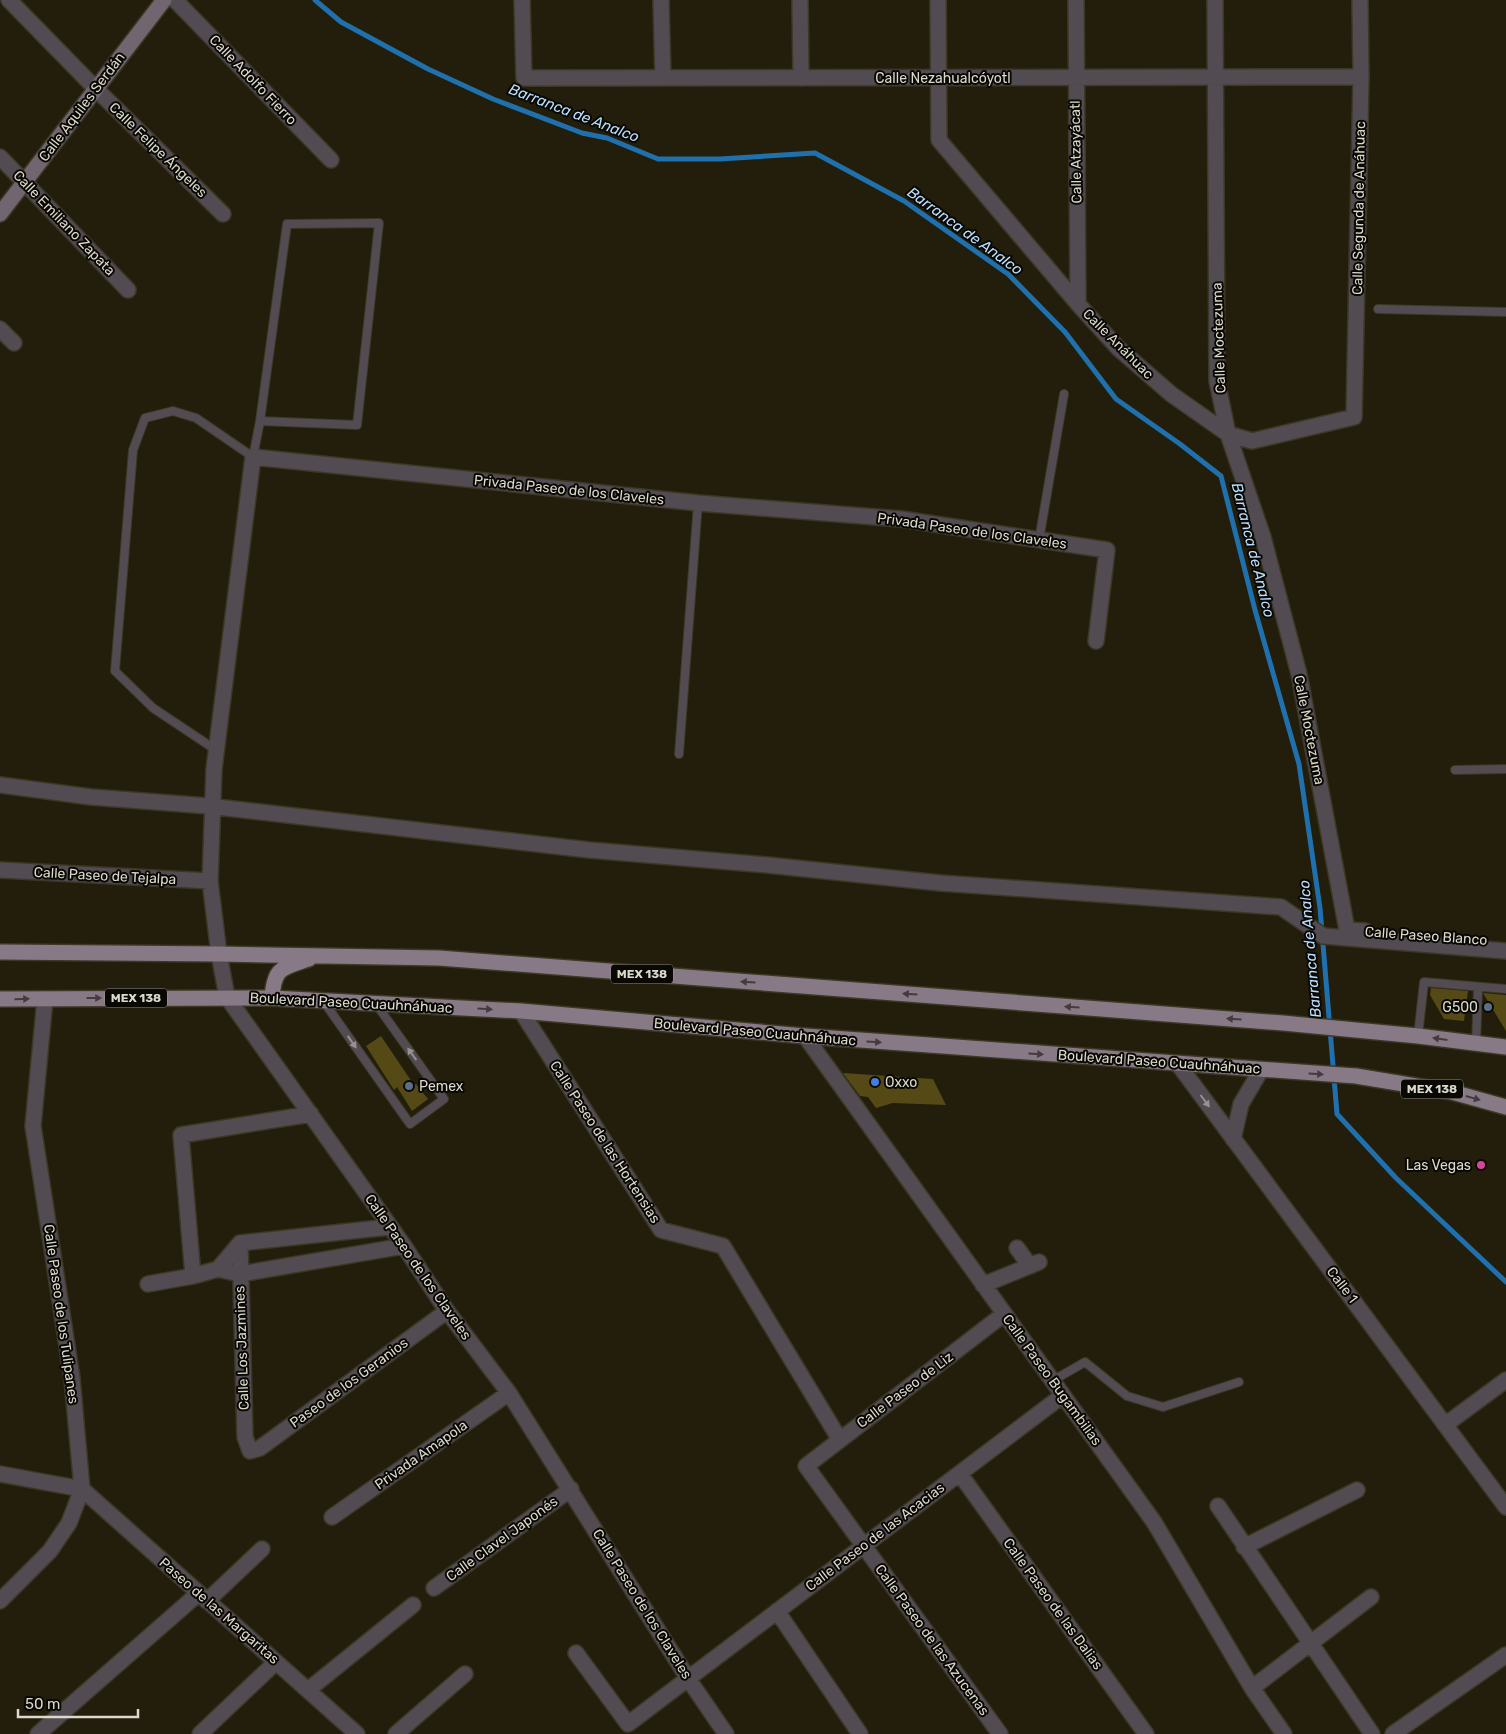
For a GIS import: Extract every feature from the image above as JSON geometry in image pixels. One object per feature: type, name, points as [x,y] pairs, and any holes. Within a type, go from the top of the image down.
[{"type":"main road","name":"MEX 138","points":[[0,952],[439,958],[1283,1023],[1418,1036],[1506,1047]]},
{"type":"main road","points":[[272,998],[276,974],[285,967],[320,956]]},
{"type":"main road","name":"Boulevard Paseo Cuauhnáhuac","points":[[0,999],[272,998],[521,1011],[805,1036],[1356,1076],[1452,1092],[1506,1107]]},
{"type":"street","name":"Calle Felipe Ángeles","points":[[9,0],[223,214]]},
{"type":"street","name":"Calle Aquiles Serdán","points":[[0,214],[164,0]]},
{"type":"street","name":"Calle Adolfo Fierro","points":[[175,0],[331,160]]},
{"type":"street","name":"Calle Nezahualcóyotl","points":[[522,0],[524,78],[1361,77]]},
{"type":"street","points":[[661,0],[662,78]]},
{"type":"street","points":[[800,0],[801,78]]},
{"type":"street","points":[[938,0],[938,78]]},
{"type":"street","name":"Calle Atzayácatl","points":[[1076,0],[1075,77],[1078,304]]},
{"type":"street","name":"Calle Moctezuma","points":[[1215,0],[1217,382],[1228,434],[1263,537],[1299,674],[1347,930]]},
{"type":"street","name":"Calle Segunda de Anáhuac","points":[[1354,417],[1358,298],[1361,77],[1360,0]]},
{"type":"street","name":"Calle Anáhuac","points":[[938,78],[939,140],[1078,304],[1118,348],[1171,394],[1228,434],[1252,441],[1354,417]]},
{"type":"street","name":"Calle Emiliano Zapata","points":[[0,157],[128,290]]},
{"type":"street","points":[[0,329],[14,344]]},
{"type":"street","points":[[216,750],[253,457]]},
{"type":"street","name":"Privada Paseo de los Claveles","points":[[253,457],[698,503],[901,519],[1107,550],[1096,641]]},
{"type":"street","name":"Calle Paseo de los Claveles","points":[[216,750],[210,881],[219,954],[227,997],[312,1114],[404,1246],[447,1312],[509,1392],[689,1680],[726,1734]]},
{"type":"street","points":[[0,785],[91,798],[213,807],[589,850],[767,865],[940,883],[1281,907],[1323,936],[1506,951]]},
{"type":"street","name":"Calle Paseo de Tejalpa","points":[[0,870],[210,881]]},
{"type":"street","name":"Calle Paseo Blanco","points":[[1347,930],[1506,942]]},
{"type":"street","name":"Calle Paseo de los Tulipanes","points":[[0,1601],[50,1550],[69,1523],[82,1489],[72,1378],[33,1126],[45,999]]},
{"type":"street","name":"Calle Paseo de las Hortensias","points":[[521,1011],[661,1230],[724,1246],[840,1440]]},
{"type":"street","name":"Calle Paseo Bugambilias","points":[[805,1036],[1154,1522],[1252,1688],[1284,1734]]},
{"type":"street","name":"Calle 1","points":[[1178,1064],[1506,1507]]},
{"type":"street","points":[[1233,1139],[1242,1104],[1261,1070]]},
{"type":"street","points":[[193,1276],[181,1135],[312,1114]]},
{"type":"street","points":[[218,1269],[240,1243],[389,1227]]},
{"type":"street","name":"Calle Los Jazmines","points":[[240,1243],[245,1437],[250,1450]]},
{"type":"street","points":[[148,1284],[193,1276],[218,1269],[240,1274],[404,1246]]},
{"type":"street","points":[[983,1284],[1034,1264],[1017,1248]]},
{"type":"street","name":"Paseo de los Geranios","points":[[250,1450],[260,1448],[447,1312]]},
{"type":"street","name":"Calle Paseo de Liz","points":[[806,1466],[1004,1314]]},
{"type":"street","points":[[1445,1425],[1506,1380]]},
{"type":"street","name":"Privada Amapola","points":[[332,1518],[509,1392]]},
{"type":"street","name":"Calle Paseo de las Acacias","points":[[576,1653],[628,1724],[689,1680],[777,1611],[1062,1396]]},
{"type":"street","name":"Calle Paseo de las Azucenas","points":[[806,1466],[1000,1734]]},
{"type":"street","points":[[0,1474],[82,1489]]},
{"type":"street","name":"Calle Paseo de las Dalias","points":[[960,1474],[1146,1734]]},
{"type":"street","name":"Paseo de las Margaritas","points":[[82,1489],[357,1734]]},
{"type":"street","name":"Calle Clavel Japonés","points":[[434,1588],[570,1490]]},
{"type":"street","points":[[1244,1547],[1357,1490]]},
{"type":"street","points":[[1218,1506],[1372,1734]]},
{"type":"street","points":[[38,1734],[262,1549]]},
{"type":"street","points":[[1252,1688],[1371,1597]]},
{"type":"street","points":[[308,1690],[413,1605]]},
{"type":"street","points":[[777,1611],[860,1734]]},
{"type":"street","points":[[1393,1734],[1506,1655]]},
{"type":"street","points":[[200,1734],[276,1662]]},
{"type":"street","points":[[396,1734],[465,1674]]},
{"type":"lane","points":[[216,750],[153,708],[115,671],[132,450],[145,418],[173,411],[196,418],[253,457],[260,421],[287,224],[379,223],[357,425],[260,421]]},
{"type":"lane","points":[[1378,309],[1506,312]]},
{"type":"lane","points":[[1039,540],[1064,394]]},
{"type":"lane","points":[[679,754],[698,503]]},
{"type":"lane","points":[[1455,770],[1506,769]]},
{"type":"lane","points":[[1418,1036],[1424,982],[1506,989]]},
{"type":"lane","points":[[1476,1044],[1478,988]]},
{"type":"lane","points":[[324,1002],[410,1124],[444,1099],[376,1004]]},
{"type":"lane","points":[[1052,1381],[1085,1362],[1127,1396],[1164,1407],[1239,1382]]},
{"type":"building","points":[[1431,988],[1468,991],[1464,1021],[1444,1019],[1430,995]]},
{"type":"building","points":[[1483,993],[1506,995],[1506,1031]]},
{"type":"building","points":[[381,1036],[414,1085],[416,1084],[428,1099],[412,1111],[397,1087],[394,1090],[366,1046]]},
{"type":"building","points":[[843,1073],[933,1079],[946,1105],[893,1103],[876,1108],[868,1097],[860,1096]]},
{"type":"waterway","name":"Barranca de Analco","points":[[315,0],[341,22],[428,69],[493,99],[582,133],[607,138],[658,159],[720,159],[815,153],[904,201],[1008,274],[1065,332],[1116,399],[1180,444],[1221,476],[1255,610],[1299,764],[1320,908],[1337,1114],[1396,1178],[1506,1282]]},
{"type":"place","name":"G500","points":[[1488,1007]]},
{"type":"place","name":"Oxxo","points":[[875,1082]]},
{"type":"place","name":"Pemex","points":[[409,1086]]},
{"type":"place","name":"Las Vegas","points":[[1481,1165]]}]
